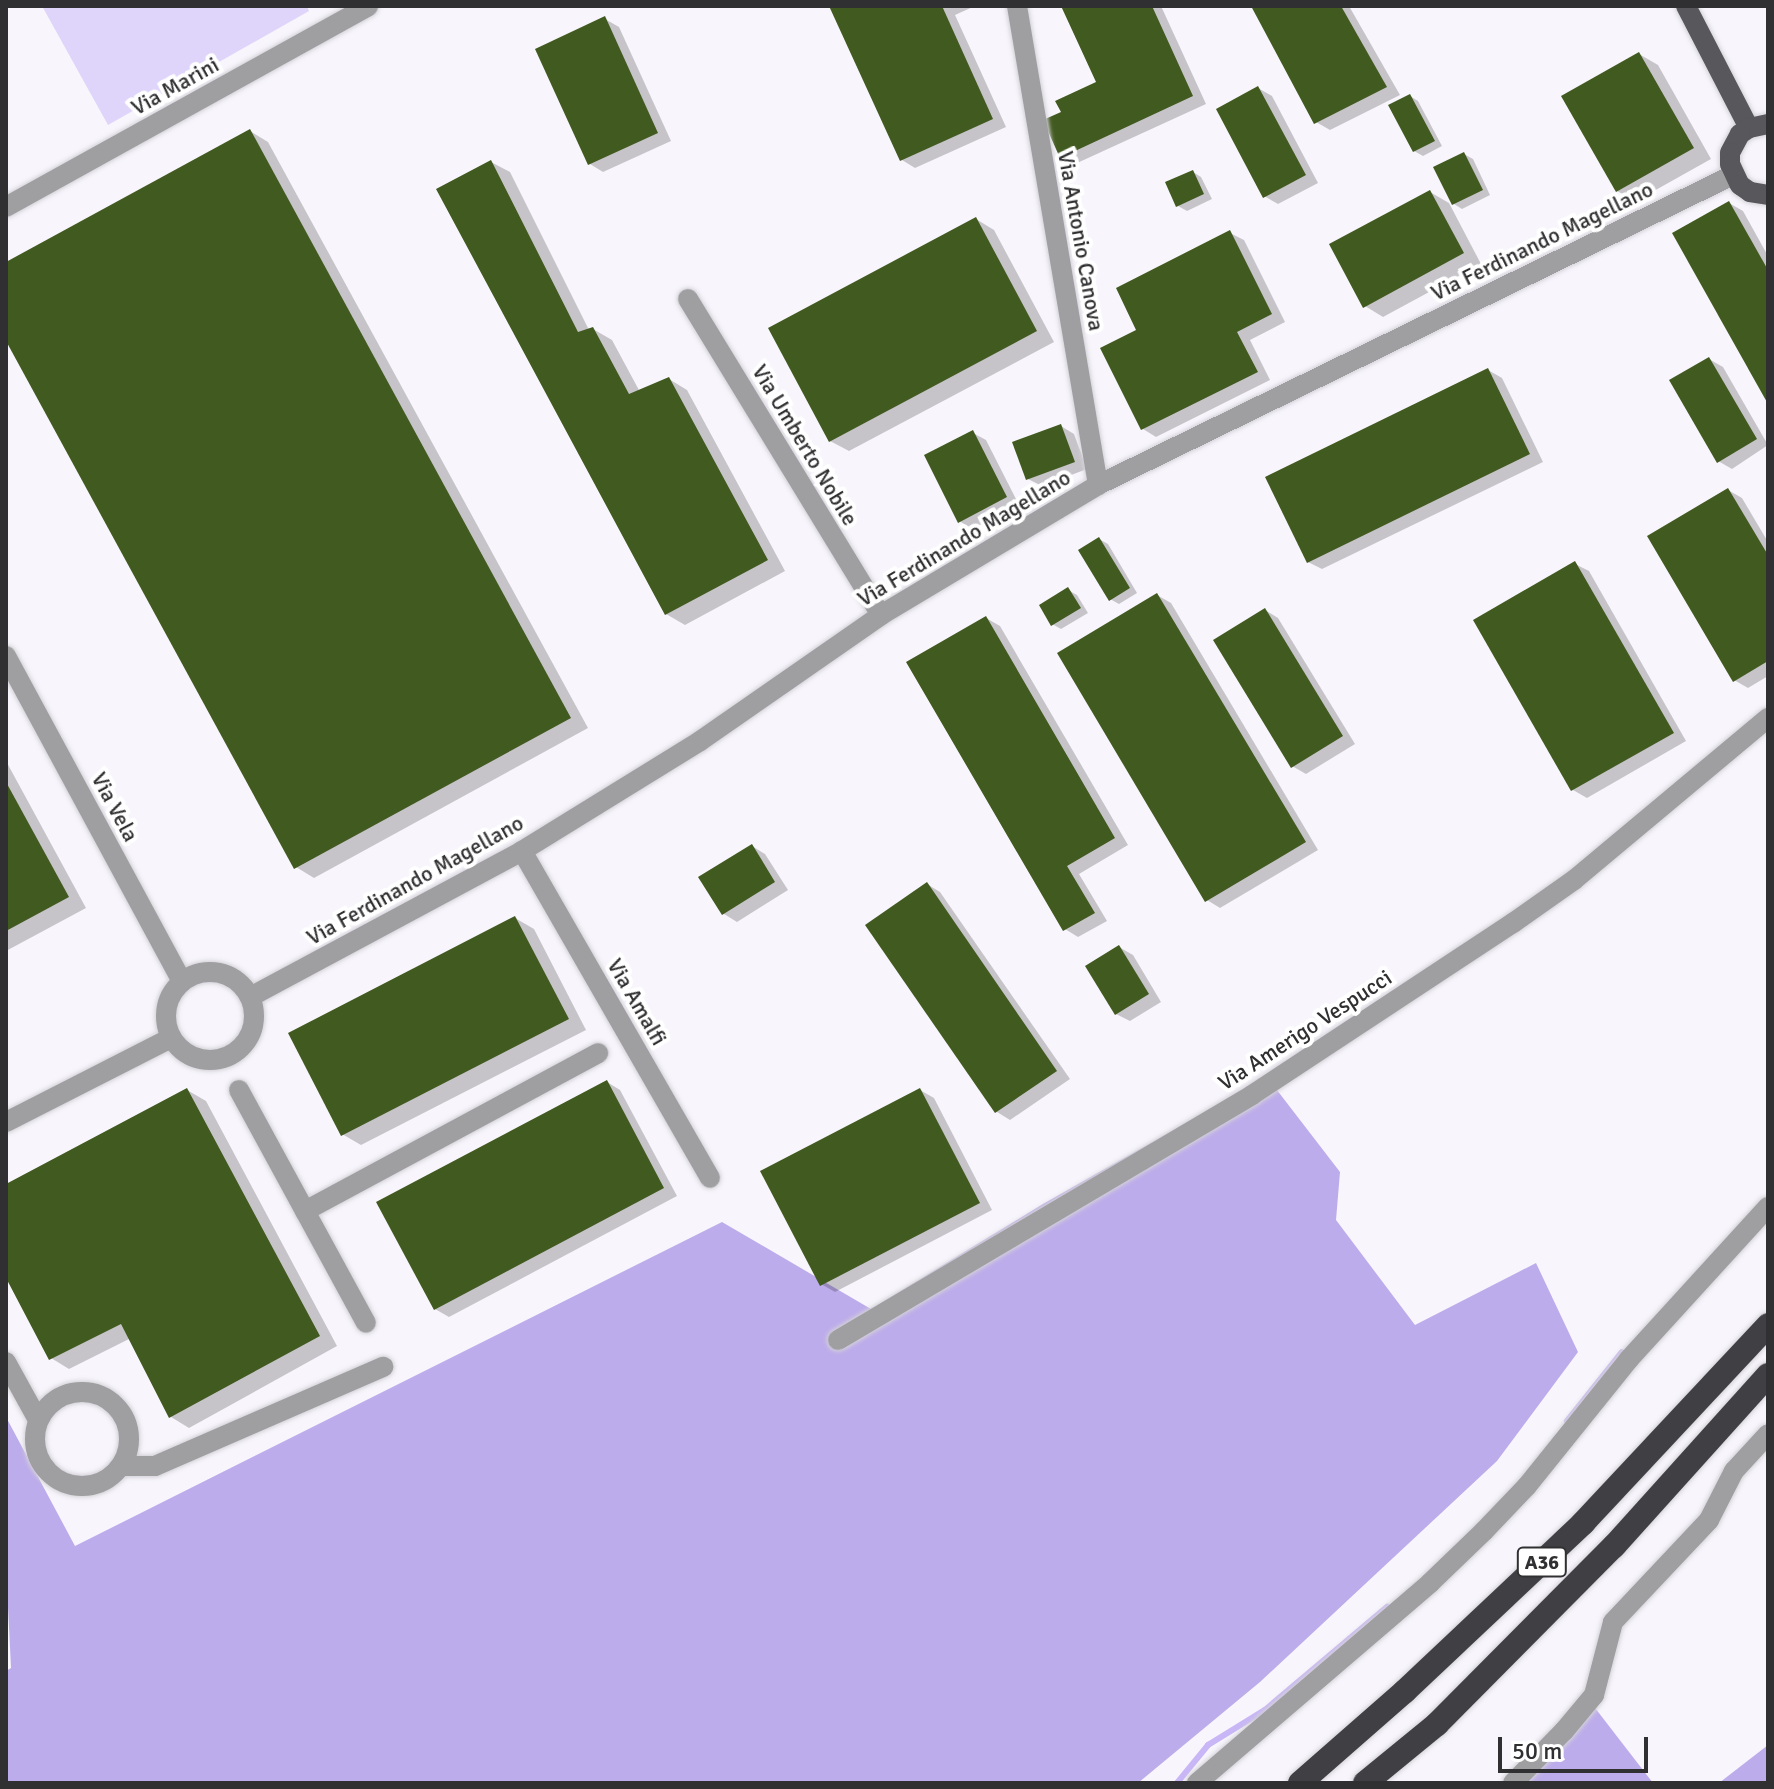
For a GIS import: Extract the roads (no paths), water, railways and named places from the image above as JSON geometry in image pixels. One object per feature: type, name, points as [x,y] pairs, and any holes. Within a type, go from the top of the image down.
[{"type":"highway","name":"A36","points":[[1300,1783],[1405,1691],[1583,1523],[1768,1325]]},
{"type":"highway","name":"A36","points":[[1365,1783],[1437,1724],[1603,1558],[1768,1375]]},
{"type":"main road","points":[[1686,6],[1759,126],[1734,143],[1730,153],[1733,175],[1750,192],[1768,195]]},
{"type":"street","name":"Via Marini","points":[[6,207],[368,6]]},
{"type":"street","name":"Via Antonio Canova","points":[[1017,6],[1098,485]]},
{"type":"street","name":"Via Ferdinando Magellano","points":[[250,997],[522,851],[700,741],[881,615],[1098,485],[1733,175]]},
{"type":"street","name":"Via Umberto Nobile","points":[[688,299],[881,615]]},
{"type":"street","name":"Via Vela","points":[[6,656],[182,982]]},
{"type":"street","name":"Via Amerigo Vespucci","points":[[838,1340],[1252,1095],[1513,923],[1574,880],[1768,718]]},
{"type":"street","name":"Via Amalfi","points":[[522,851],[710,1178]]},
{"type":"street","points":[[220,973],[232,978],[250,997],[253,1027],[236,1052],[222,1059],[193,1057],[171,1038],[166,1014],[168,1002],[182,982],[194,975],[220,973]]},
{"type":"street","points":[[6,1122],[171,1038]]},
{"type":"street","points":[[305,1211],[598,1053]]},
{"type":"street","points":[[239,1090],[366,1323]]},
{"type":"street","points":[[1197,1783],[1430,1583],[1484,1531],[1535,1476],[1629,1359],[1768,1207]]},
{"type":"street","points":[[6,1362],[38,1420],[36,1450],[53,1476],[81,1486],[97,1484],[122,1466],[128,1451],[128,1428],[118,1407],[106,1397],[91,1392],[59,1397],[38,1420]]},
{"type":"street","points":[[122,1466],[155,1466],[383,1367]]},
{"type":"street","points":[[1513,1783],[1594,1695],[1613,1622],[1709,1520],[1734,1471],[1768,1434]]},
{"type":"waterway","points":[[1567,1421],[1622,1352]]},
{"type":"waterway","points":[[1177,1783],[1208,1745],[1265,1710],[1387,1607]]}]
